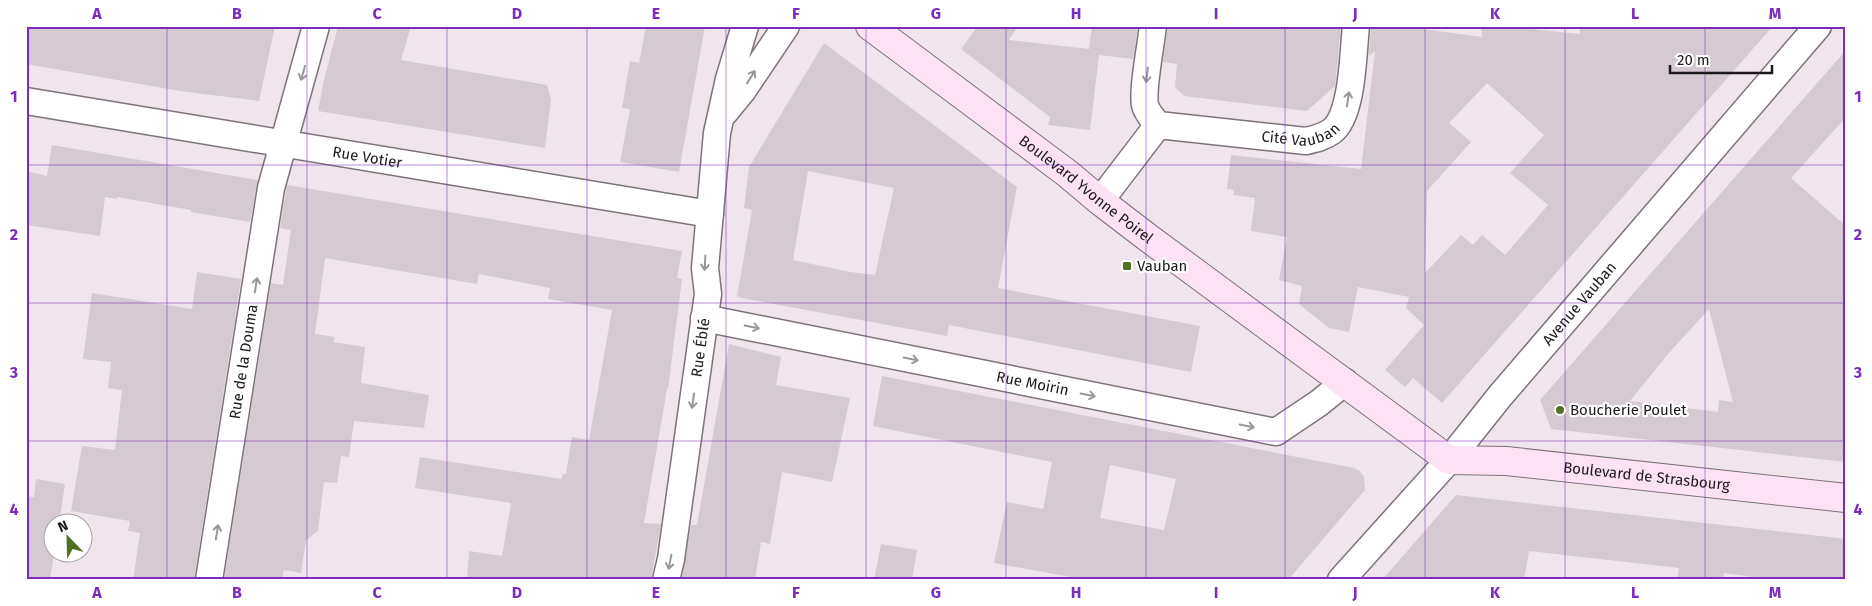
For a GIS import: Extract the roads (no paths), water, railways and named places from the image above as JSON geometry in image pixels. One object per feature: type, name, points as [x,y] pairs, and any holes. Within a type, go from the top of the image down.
[{"type":"street","name":"Rue de la Douma","points":[[209,580],[271,188],[316,26]]},
{"type":"street","name":"Rue Éblé","points":[[666,580],[671,558],[708,294],[705,268],[716,133],[722,116],[729,79],[745,26]]},
{"type":"street","name":"Rue Éblé","points":[[722,116],[743,90],[786,26]]},
{"type":"street","name":"Boulevard Yvonne Poirel","points":[[870,26],[1068,174],[1100,201],[1448,460]]},
{"type":"street","points":[[1100,201],[1158,125],[1150,115],[1145,104],[1145,87],[1153,26]]},
{"type":"street","name":"Cité Vauban","points":[[1158,125],[1306,141],[1321,138],[1333,131],[1347,107],[1356,26]]},
{"type":"street","name":"Avenue Vauban","points":[[1341,580],[1448,460],[1500,396],[1818,26]]},
{"type":"street","name":"Rue Votier","points":[[26,101],[710,214]]},
{"type":"street","name":"Rue Moirin","points":[[704,318],[1276,432],[1319,403],[1345,382]]},
{"type":"street","name":"Boulevard de Strasbourg","points":[[1448,460],[1506,461],[1846,498]]},
{"type":"place","name":"Vauban","points":[[1127,266]]},
{"type":"place","name":"Boucherie Poulet","points":[[1560,410]]}]
